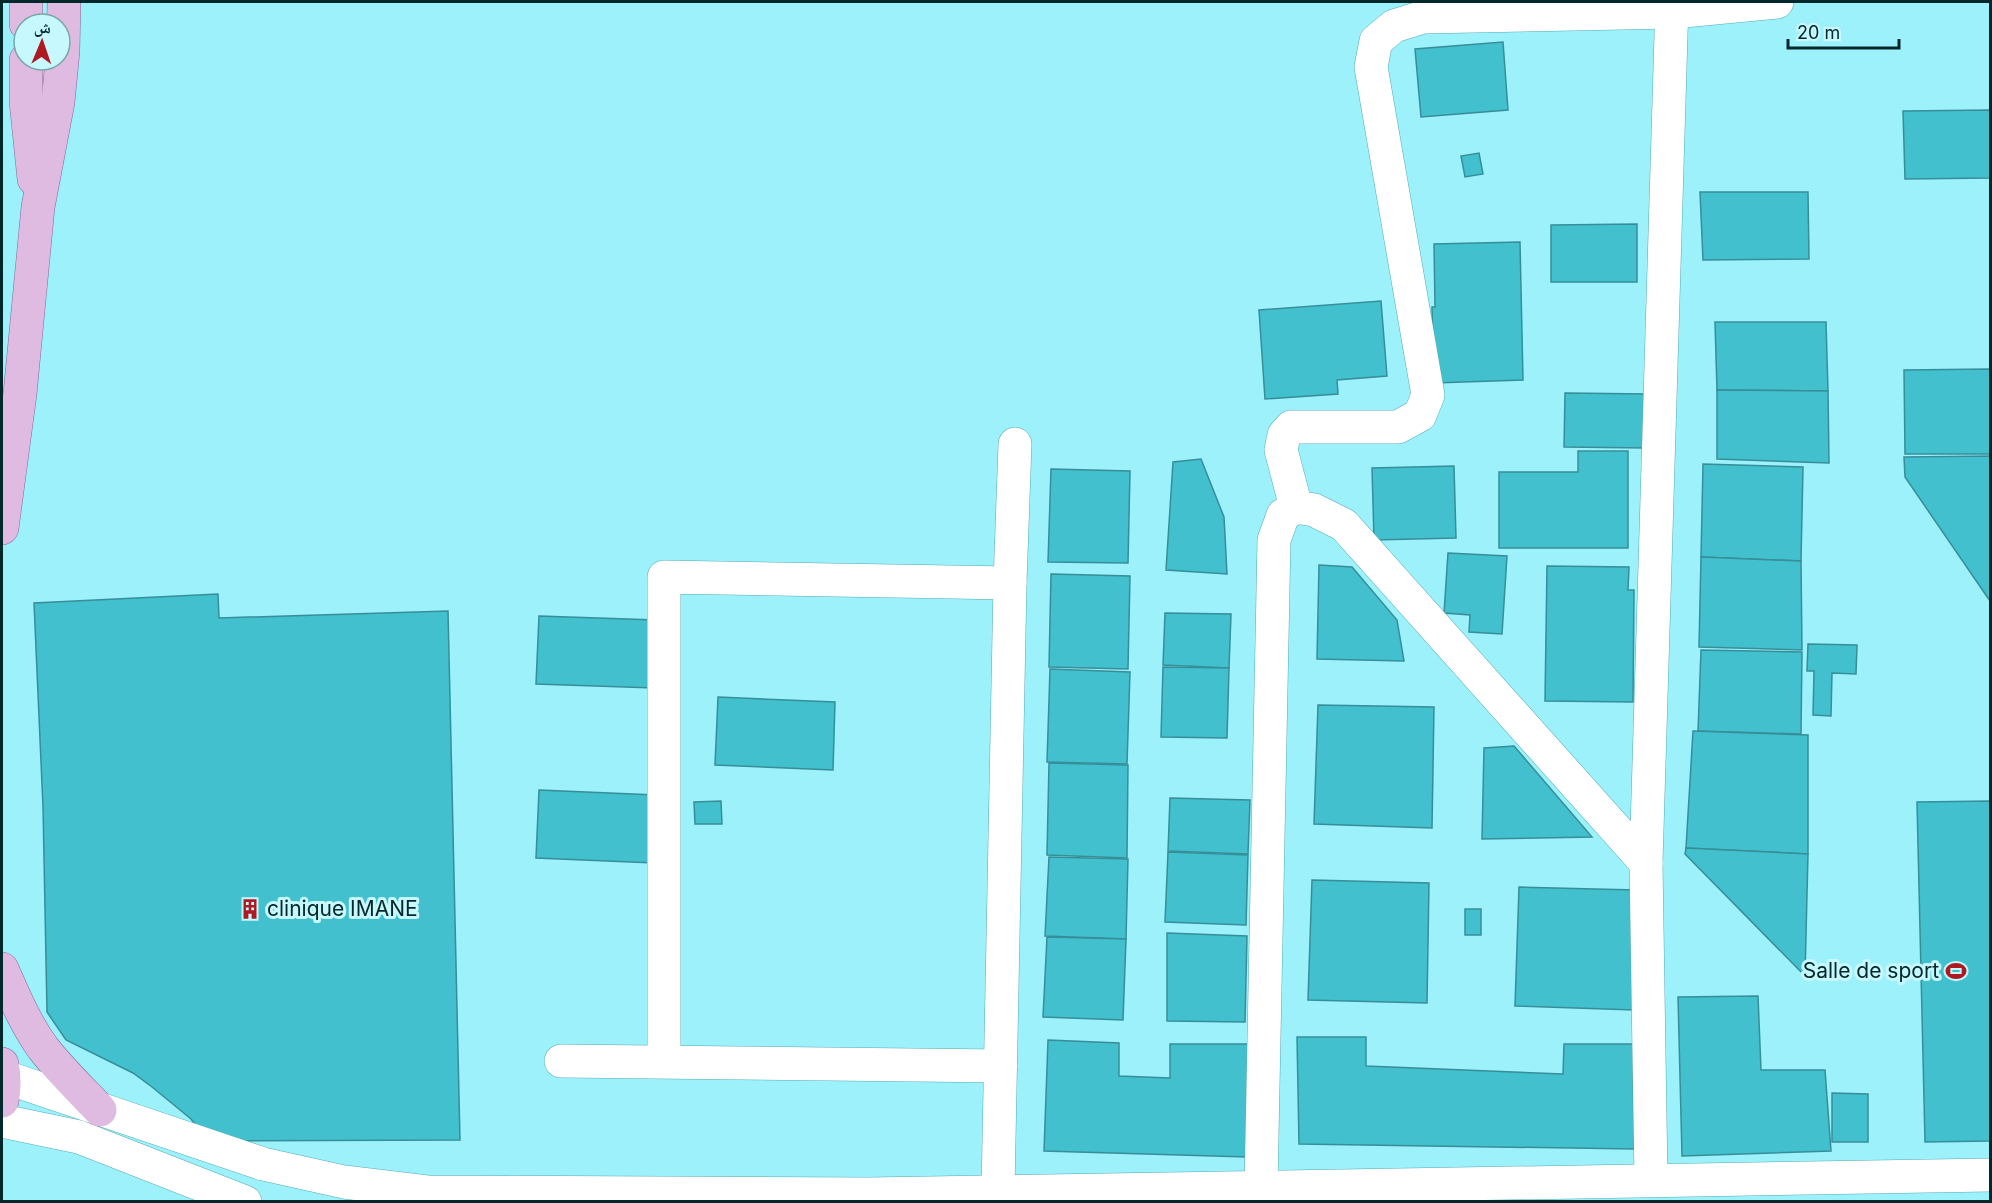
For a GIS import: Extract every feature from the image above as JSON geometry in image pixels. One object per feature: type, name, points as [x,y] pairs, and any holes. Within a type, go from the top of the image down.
[{"type":"main road","points":[[2,528],[21,382],[39,207],[58,102],[63,51],[64,2]]},
{"type":"main road","points":[[26,72],[30,154],[39,207]]},
{"type":"main road","points":[[2,969],[21,1012],[43,1048],[67,1077],[100,1110]]},
{"type":"street","points":[[1296,507],[1281,450],[1284,435],[1291,427],[1398,427],[1420,415],[1428,395],[1371,67],[1376,41],[1394,26],[1423,17],[1777,2]]},
{"type":"street","points":[[1651,1180],[1646,863],[1673,7]]},
{"type":"street","points":[[998,1191],[1010,583],[1015,444]]},
{"type":"street","points":[[1261,1187],[1274,540],[1283,515],[1296,507],[1314,510],[1344,525],[1646,863]]},
{"type":"street","points":[[664,1061],[664,577],[1010,583]]},
{"type":"street","points":[[561,1061],[1000,1066]]},
{"type":"street","points":[[3,1081],[100,1110],[263,1164],[344,1182],[427,1192],[868,1194],[1990,1175]]},
{"type":"street","points":[[2,1121],[79,1137],[245,1202]]},
{"type":"building","points":[[1503,42],[1508,110],[1421,117],[1415,49]]},
{"type":"building","points":[[1990,110],[1990,178],[1905,179],[1903,111]]},
{"type":"building","points":[[1479,153],[1483,174],[1465,177],[1461,156]]},
{"type":"building","points":[[1700,192],[1808,192],[1809,259],[1703,260]]},
{"type":"building","points":[[1637,224],[1637,282],[1551,282],[1551,225]]},
{"type":"building","points":[[1520,242],[1523,380],[1434,383],[1432,307],[1435,307],[1434,244]]},
{"type":"building","points":[[1381,301],[1387,376],[1337,380],[1338,394],[1265,399],[1259,310]]},
{"type":"building","points":[[1715,322],[1826,322],[1828,391],[1717,390]]},
{"type":"building","points":[[1990,369],[1990,454],[1905,454],[1904,370]]},
{"type":"building","points":[[1717,390],[1828,391],[1829,463],[1717,459]]},
{"type":"building","points":[[1565,393],[1648,394],[1647,448],[1564,447]]},
{"type":"building","points":[[1578,451],[1628,451],[1628,548],[1499,548],[1499,472],[1578,472]]},
{"type":"building","points":[[1990,456],[1990,601],[1905,477],[1904,457]]},
{"type":"building","points":[[1201,459],[1224,517],[1227,574],[1166,570],[1173,462]]},
{"type":"building","points":[[1703,464],[1803,467],[1801,561],[1701,557]]},
{"type":"building","points":[[1454,466],[1456,538],[1374,540],[1372,468]]},
{"type":"building","points":[[1051,469],[1130,471],[1128,563],[1048,562]]},
{"type":"building","points":[[1448,553],[1507,556],[1502,634],[1469,632],[1470,615],[1444,613]]},
{"type":"building","points":[[1701,557],[1801,561],[1802,650],[1699,647]]},
{"type":"building","points":[[1319,565],[1352,567],[1397,620],[1404,661],[1317,659]]},
{"type":"building","points":[[1547,566],[1629,567],[1628,590],[1634,590],[1633,702],[1545,701]]},
{"type":"building","points":[[1051,574],[1130,576],[1128,669],[1049,667]]},
{"type":"building","name":"clinique IMANE","points":[[218,594],[219,618],[448,611],[460,1140],[209,1141],[191,1119],[133,1073],[66,1040],[47,1012],[43,807],[34,603]]},
{"type":"building","points":[[1165,613],[1231,614],[1229,668],[1163,665]]},
{"type":"building","points":[[539,616],[656,620],[654,688],[536,684]]},
{"type":"building","points":[[1808,644],[1857,645],[1856,674],[1832,673],[1831,716],[1813,715],[1814,671],[1807,671]]},
{"type":"building","points":[[1701,650],[1802,652],[1801,734],[1698,731]]},
{"type":"building","points":[[1163,667],[1229,668],[1227,738],[1161,737]]},
{"type":"building","points":[[1050,669],[1130,672],[1127,764],[1047,762]]},
{"type":"building","points":[[718,697],[835,702],[833,770],[715,765]]},
{"type":"building","points":[[1318,705],[1434,707],[1432,828],[1314,824]]},
{"type":"building","points":[[1693,731],[1808,735],[1808,854],[1686,848]]},
{"type":"building","points":[[1514,746],[1592,837],[1482,839],[1484,748]]},
{"type":"building","points":[[1049,763],[1128,765],[1127,858],[1047,855]]},
{"type":"building","points":[[539,790],[656,795],[654,863],[536,858]]},
{"type":"building","points":[[1170,798],[1250,800],[1248,854],[1168,851]]},
{"type":"building","points":[[721,801],[722,824],[695,824],[694,802]]},
{"type":"building","name":"Salle de sport","points":[[1990,801],[1990,1141],[1925,1142],[1917,802]]},
{"type":"building","points":[[1686,848],[1808,854],[1805,976],[1685,854]]},
{"type":"building","points":[[1168,852],[1248,855],[1246,925],[1165,922]]},
{"type":"building","points":[[1049,857],[1128,859],[1126,939],[1045,936]]},
{"type":"building","points":[[1312,880],[1429,883],[1427,1003],[1308,1000]]},
{"type":"building","points":[[1519,887],[1636,890],[1634,1010],[1515,1006]]},
{"type":"building","points":[[1465,909],[1481,909],[1481,935],[1465,935]]},
{"type":"building","points":[[1167,933],[1247,936],[1245,1022],[1167,1021]]},
{"type":"building","points":[[1047,937],[1126,939],[1123,1020],[1043,1017]]},
{"type":"building","points":[[1758,996],[1761,1070],[1825,1070],[1831,1151],[1682,1156],[1678,997]]},
{"type":"building","points":[[1297,1037],[1366,1037],[1366,1066],[1563,1074],[1564,1044],[1633,1044],[1634,1149],[1299,1144]]},
{"type":"building","points":[[1048,1040],[1119,1043],[1119,1076],[1170,1078],[1170,1044],[1248,1044],[1247,1157],[1044,1151]]},
{"type":"building","points":[[1832,1093],[1868,1094],[1868,1142],[1832,1142]]},
{"type":"place","name":"clinique IMANE","points":[[250,909]]},
{"type":"place","name":"Salle de sport","points":[[1956,971]]}]
